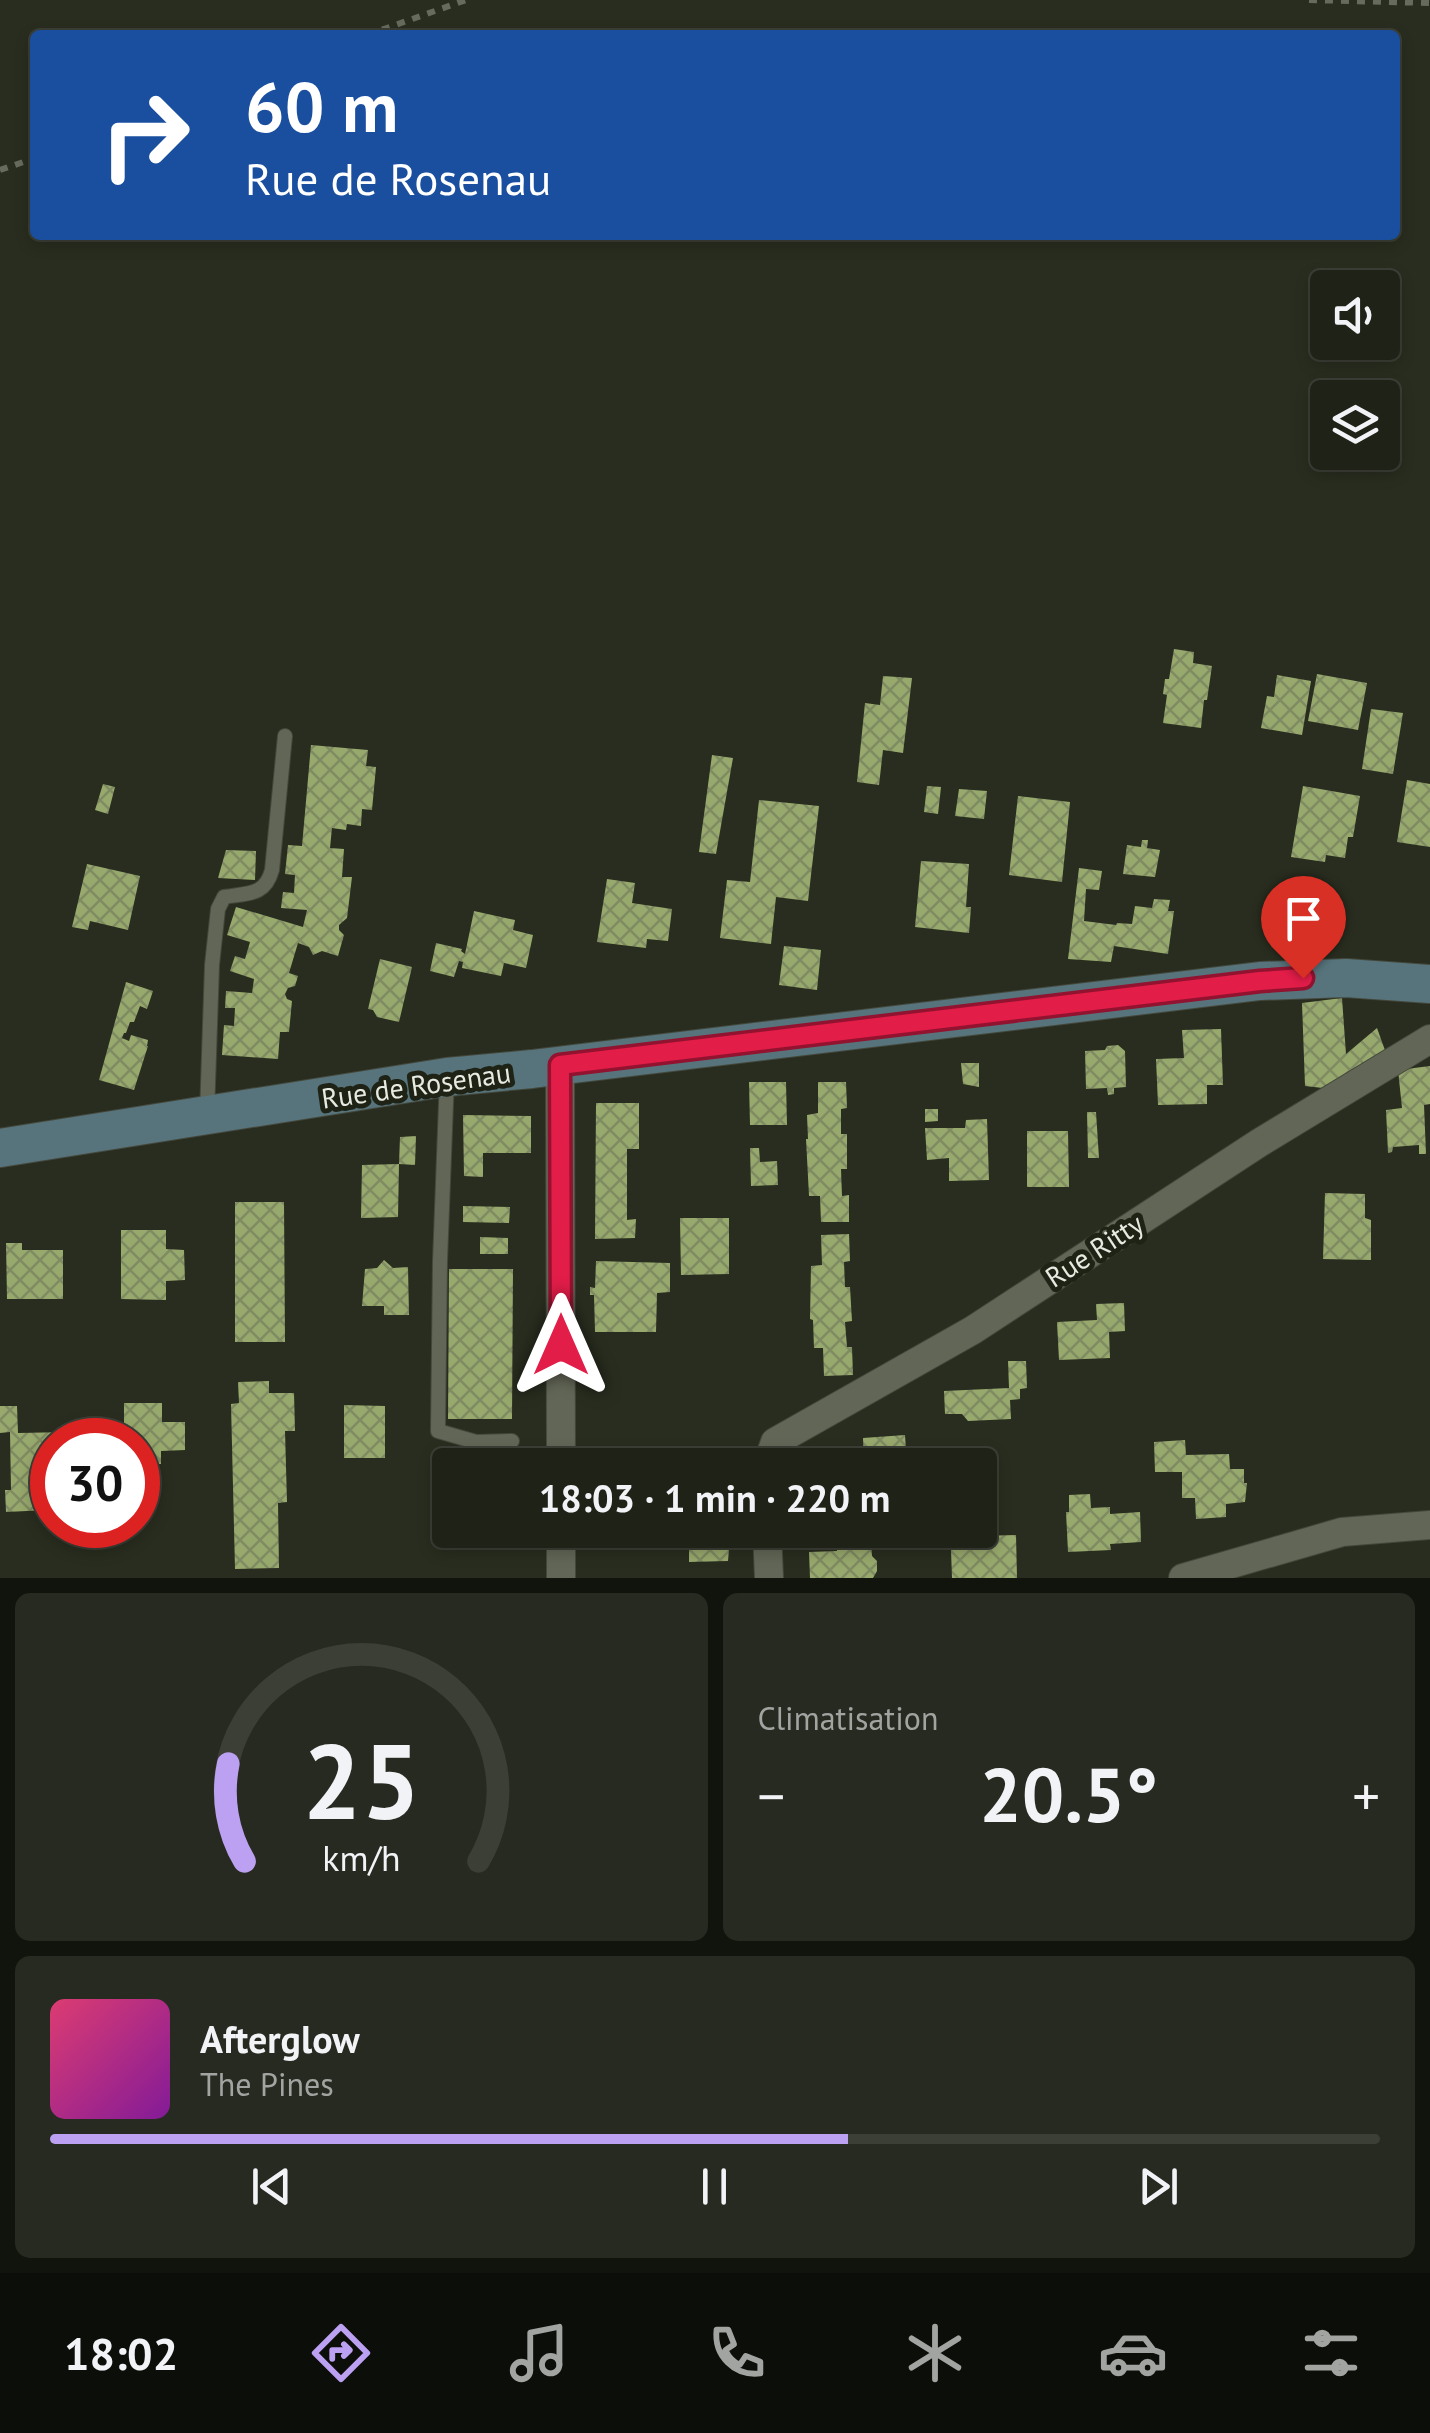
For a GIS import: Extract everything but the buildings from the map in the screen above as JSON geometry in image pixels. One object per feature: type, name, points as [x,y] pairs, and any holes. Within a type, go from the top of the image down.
[{"type":"main road","name":"Rue de Rosenau","points":[[0,1148],[447,1077],[1260,981],[1346,978],[1430,984]]},
{"type":"street","name":"Rue Ritty","points":[[773,1448],[775,1442],[973,1330],[1259,1142],[1430,1039]]},
{"type":"street","points":[[560,1065],[561,1448]]},
{"type":"street","points":[[1184,1578],[1342,1532],[1430,1525]]},
{"type":"street","points":[[561,1548],[561,1578]]},
{"type":"street","points":[[767,1548],[768,1578]]},
{"type":"lane","points":[[207,1115],[218,909],[224,897],[260,890],[268,884],[285,736]]},
{"type":"lane","points":[[447,1077],[438,1432],[476,1442],[512,1441]]},
{"type":"path","points":[[381,30],[466,0]]},
{"type":"path","points":[[1309,0],[1430,4]]},
{"type":"path","points":[[0,170],[30,160]]},
{"type":"route","points":[[561,1345],[560,1065],[1303,978]]}]
